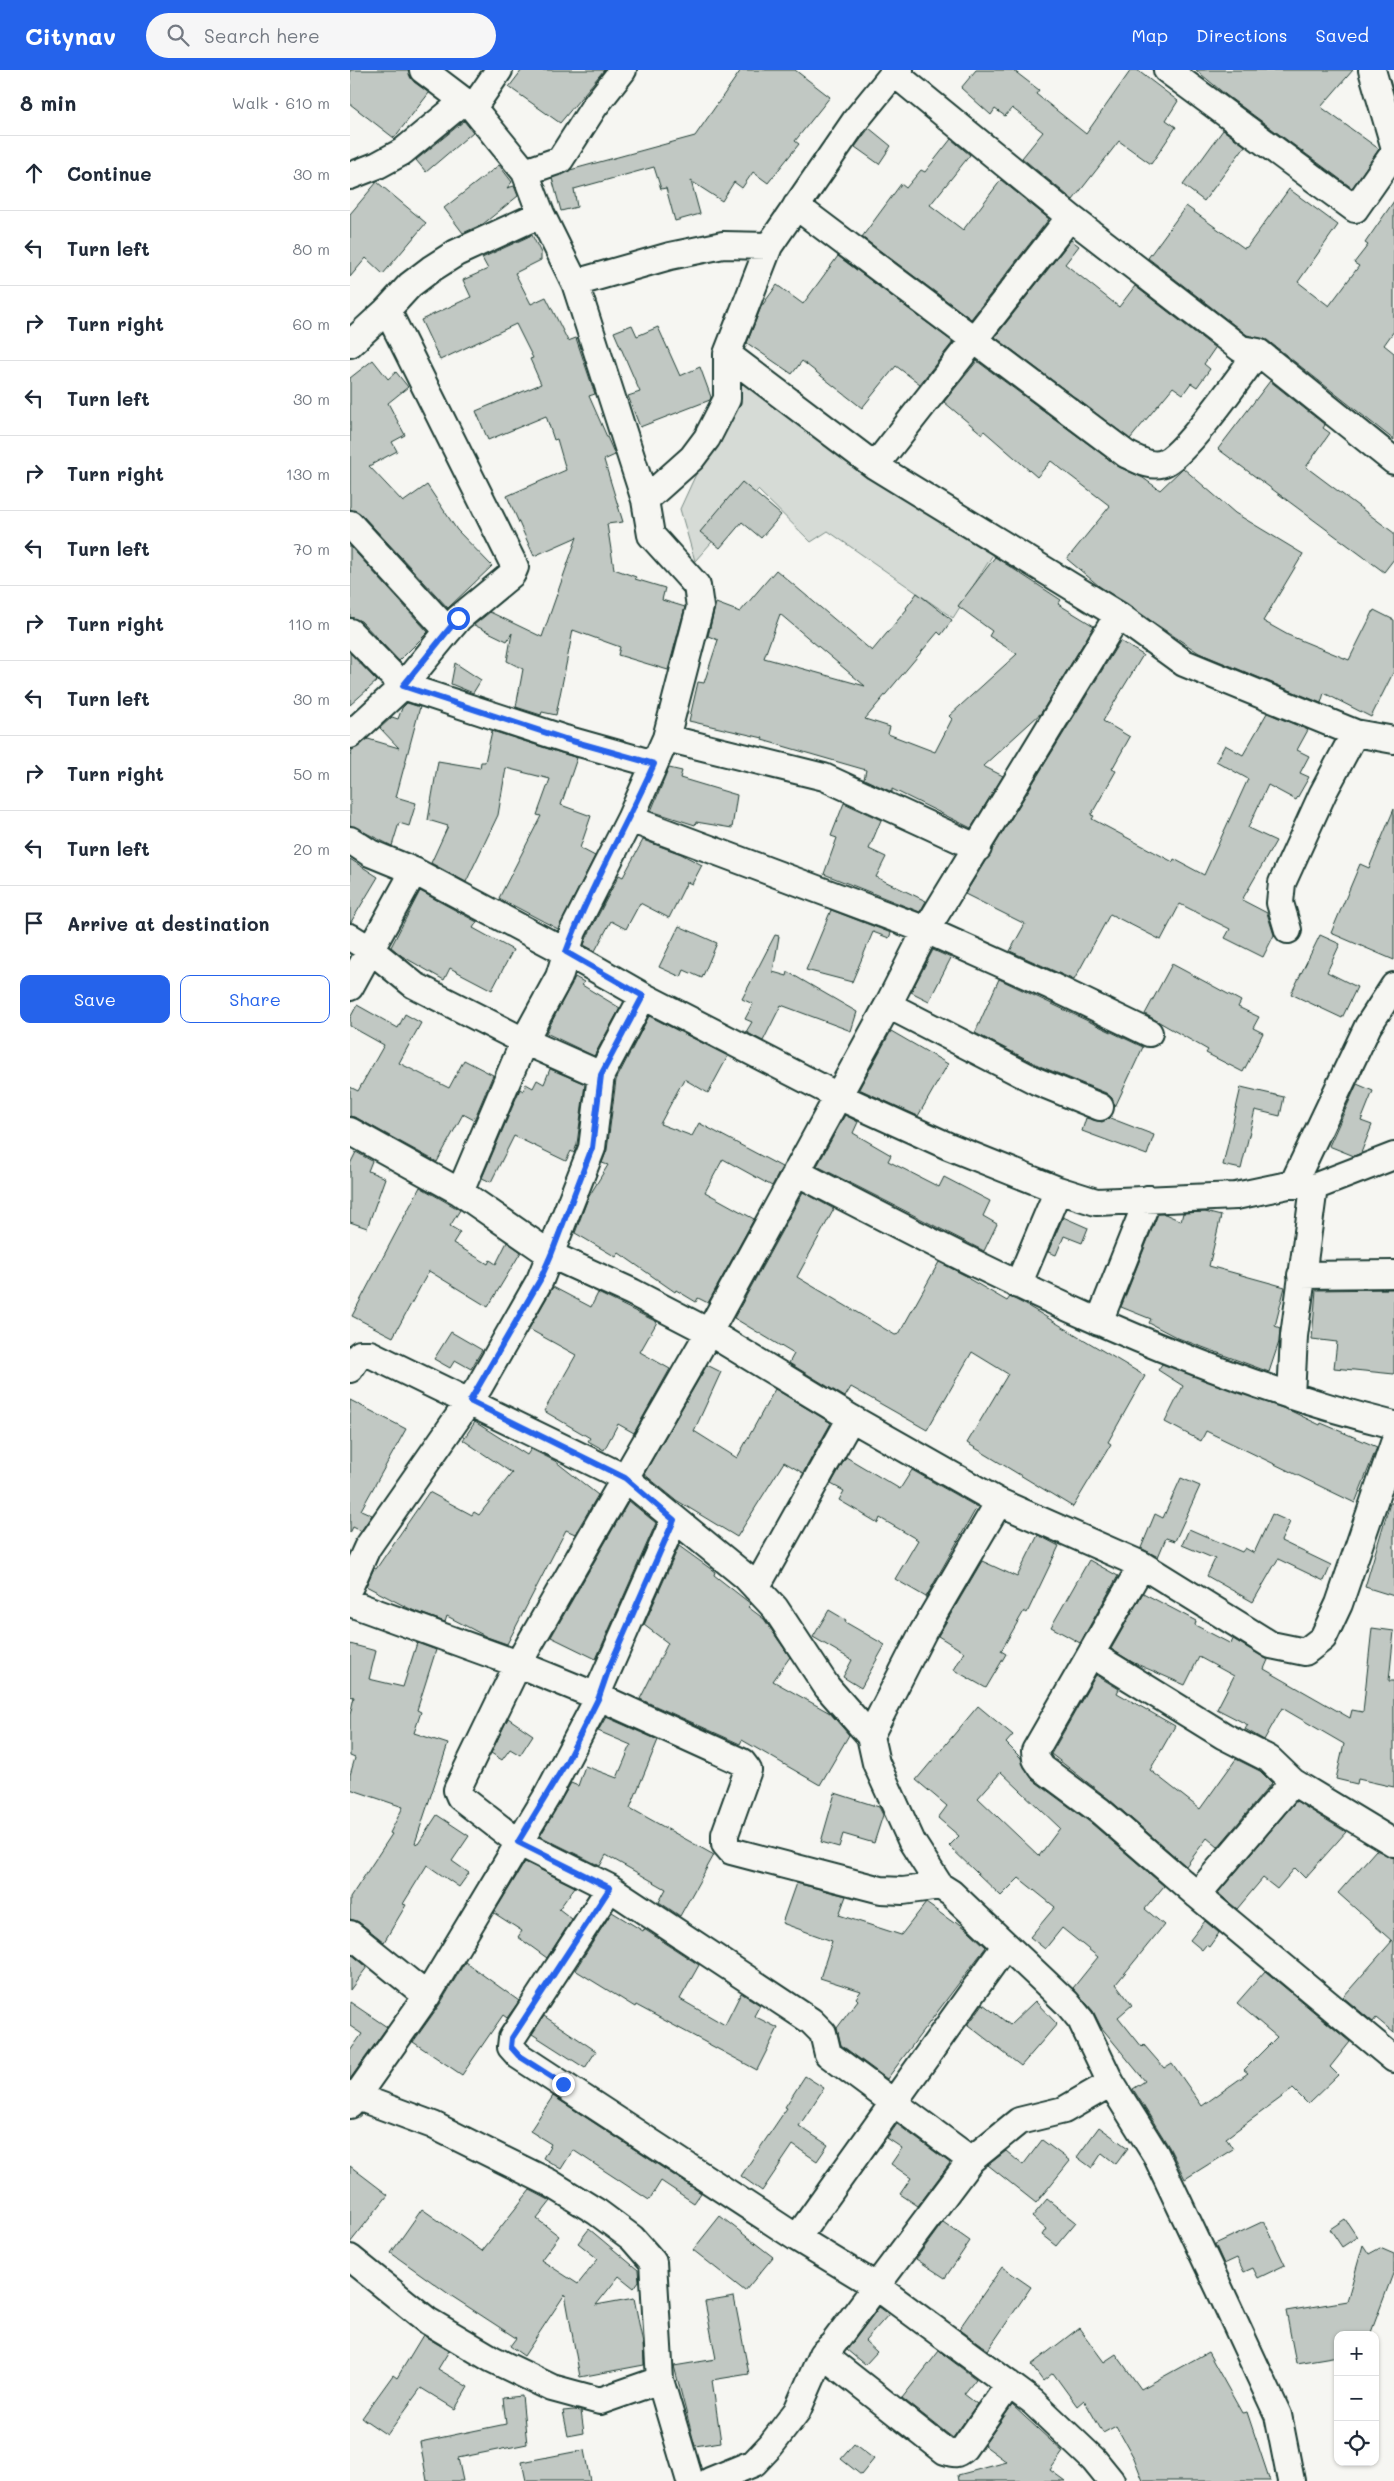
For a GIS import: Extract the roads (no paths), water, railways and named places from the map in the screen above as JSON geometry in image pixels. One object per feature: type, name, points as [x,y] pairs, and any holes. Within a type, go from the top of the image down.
[{"type":"street","points":[[423,70],[469,104],[525,172],[541,214],[575,283],[645,500],[651,535],[698,586],[700,607],[666,738],[630,819],[573,931],[558,977],[524,1041],[460,1192]]},
{"type":"street","points":[[350,176],[378,165],[402,152],[469,104],[499,70]]},
{"type":"street","points":[[525,172],[560,160],[594,107],[623,70]]},
{"type":"street","points":[[1167,70],[1355,209],[1394,152]]},
{"type":"street","points":[[1372,70],[1394,145]]},
{"type":"street","points":[[645,500],[692,458],[707,438],[727,399],[726,354],[769,246],[855,121],[897,72],[1070,217],[1242,349],[1258,352],[1394,461]]},
{"type":"street","points":[[796,206],[1126,454],[1146,464],[1166,462],[1188,442],[1258,352]]},
{"type":"street","points":[[350,344],[387,310],[410,285],[431,269],[456,253],[541,214]]},
{"type":"street","points":[[875,466],[1070,217]]},
{"type":"street","points":[[575,283],[670,256],[723,245],[769,246]]},
{"type":"street","points":[[350,735],[403,686],[458,618],[512,574],[515,567],[387,310]]},
{"type":"street","points":[[726,354],[875,466],[1118,615],[1184,663],[1355,734],[1394,740]]},
{"type":"street","points":[[350,524],[448,631]]},
{"type":"street","points":[[971,2160],[828,2054],[823,2033],[811,2021],[610,1888],[518,1842],[460,1797],[457,1790],[518,1664],[709,1332],[888,1005],[926,930],[978,848],[1118,615]]},
{"type":"street","points":[[350,632],[403,686],[565,739],[654,764]]},
{"type":"street","points":[[1288,930],[1280,903],[1282,883],[1323,794],[1355,734]]},
{"type":"street","points":[[666,738],[824,777],[978,848]]},
{"type":"street","points":[[630,819],[926,930],[1051,986],[1149,1034]]},
{"type":"street","points":[[350,840],[370,853],[414,871],[566,952],[643,996],[838,1096],[948,1146],[1058,1190],[1096,1202],[1236,1196],[1303,1186],[1394,1156]]},
{"type":"street","points":[[350,987],[360,944],[414,871]]},
{"type":"street","points":[[360,944],[414,984],[524,1041],[601,1075]]},
{"type":"street","points":[[1291,1396],[1294,1336],[1301,1274],[1303,1186],[1368,1026],[1394,986]]},
{"type":"street","points":[[350,1586],[367,1548],[470,1401],[540,1280],[592,1148],[601,1075],[643,996]]},
{"type":"street","points":[[888,1005],[1036,1081],[1100,1107]]},
{"type":"street","points":[[350,1131],[460,1192],[551,1255],[632,1292],[709,1332],[851,1418],[999,1502],[1142,1565],[1271,1645],[1305,1652],[1322,1638],[1339,1604],[1394,1443]]},
{"type":"street","points":[[796,1172],[1018,1285],[1100,1322],[1291,1396],[1331,1409],[1394,1425]]},
{"type":"street","points":[[1018,1285],[1058,1190]]},
{"type":"street","points":[[1100,1322],[1148,1199]]},
{"type":"street","points":[[1301,1274],[1394,1274]]},
{"type":"street","points":[[350,1369],[360,1354],[370,1354],[625,1478],[746,1577],[775,1608],[827,1687],[870,1736],[876,1763],[912,1842],[940,1886],[951,1893],[1006,1945],[1067,2003],[1081,2020],[1111,2083],[1156,2155],[1278,2415],[1291,2481]]},
{"type":"street","points":[[756,1588],[851,1418]]},
{"type":"street","points":[[870,1736],[923,1632],[999,1502]]},
{"type":"street","points":[[674,1520],[601,1685],[599,1697],[566,1763],[427,1996],[352,2099],[433,2125],[550,2183],[632,2238],[652,2262],[660,2380],[690,2481]]},
{"type":"street","points":[[1142,1565],[1093,1654],[1035,1751],[1036,1759],[1042,1768],[1100,1811],[1197,1895],[1394,2059]]},
{"type":"street","points":[[350,1603],[518,1664],[599,1697],[742,1762],[748,1770],[725,1834],[726,1844],[731,1851],[881,1890],[902,1891],[940,1886]]},
{"type":"street","points":[[1093,1654],[1224,1736],[1269,1759],[1293,1782],[1394,1843]]},
{"type":"street","points":[[1197,1895],[1293,1782]]},
{"type":"street","points":[[610,1888],[512,2038],[511,2047],[519,2056],[798,2238],[876,2286],[1009,2384],[1094,2460],[1110,2481]]},
{"type":"street","points":[[350,1934],[427,1996]]},
{"type":"street","points":[[798,2238],[1006,1945]]},
{"type":"street","points":[[710,2481],[754,2463],[771,2445],[798,2411],[822,2354],[833,2344],[971,2160],[1019,2121],[1064,2110],[1111,2083]]},
{"type":"street","points":[[350,2258],[428,2321],[492,2360],[552,2388],[600,2401],[660,2380]]},
{"type":"street","points":[[822,2354],[937,2445],[953,2454],[964,2448],[1009,2384]]}]
